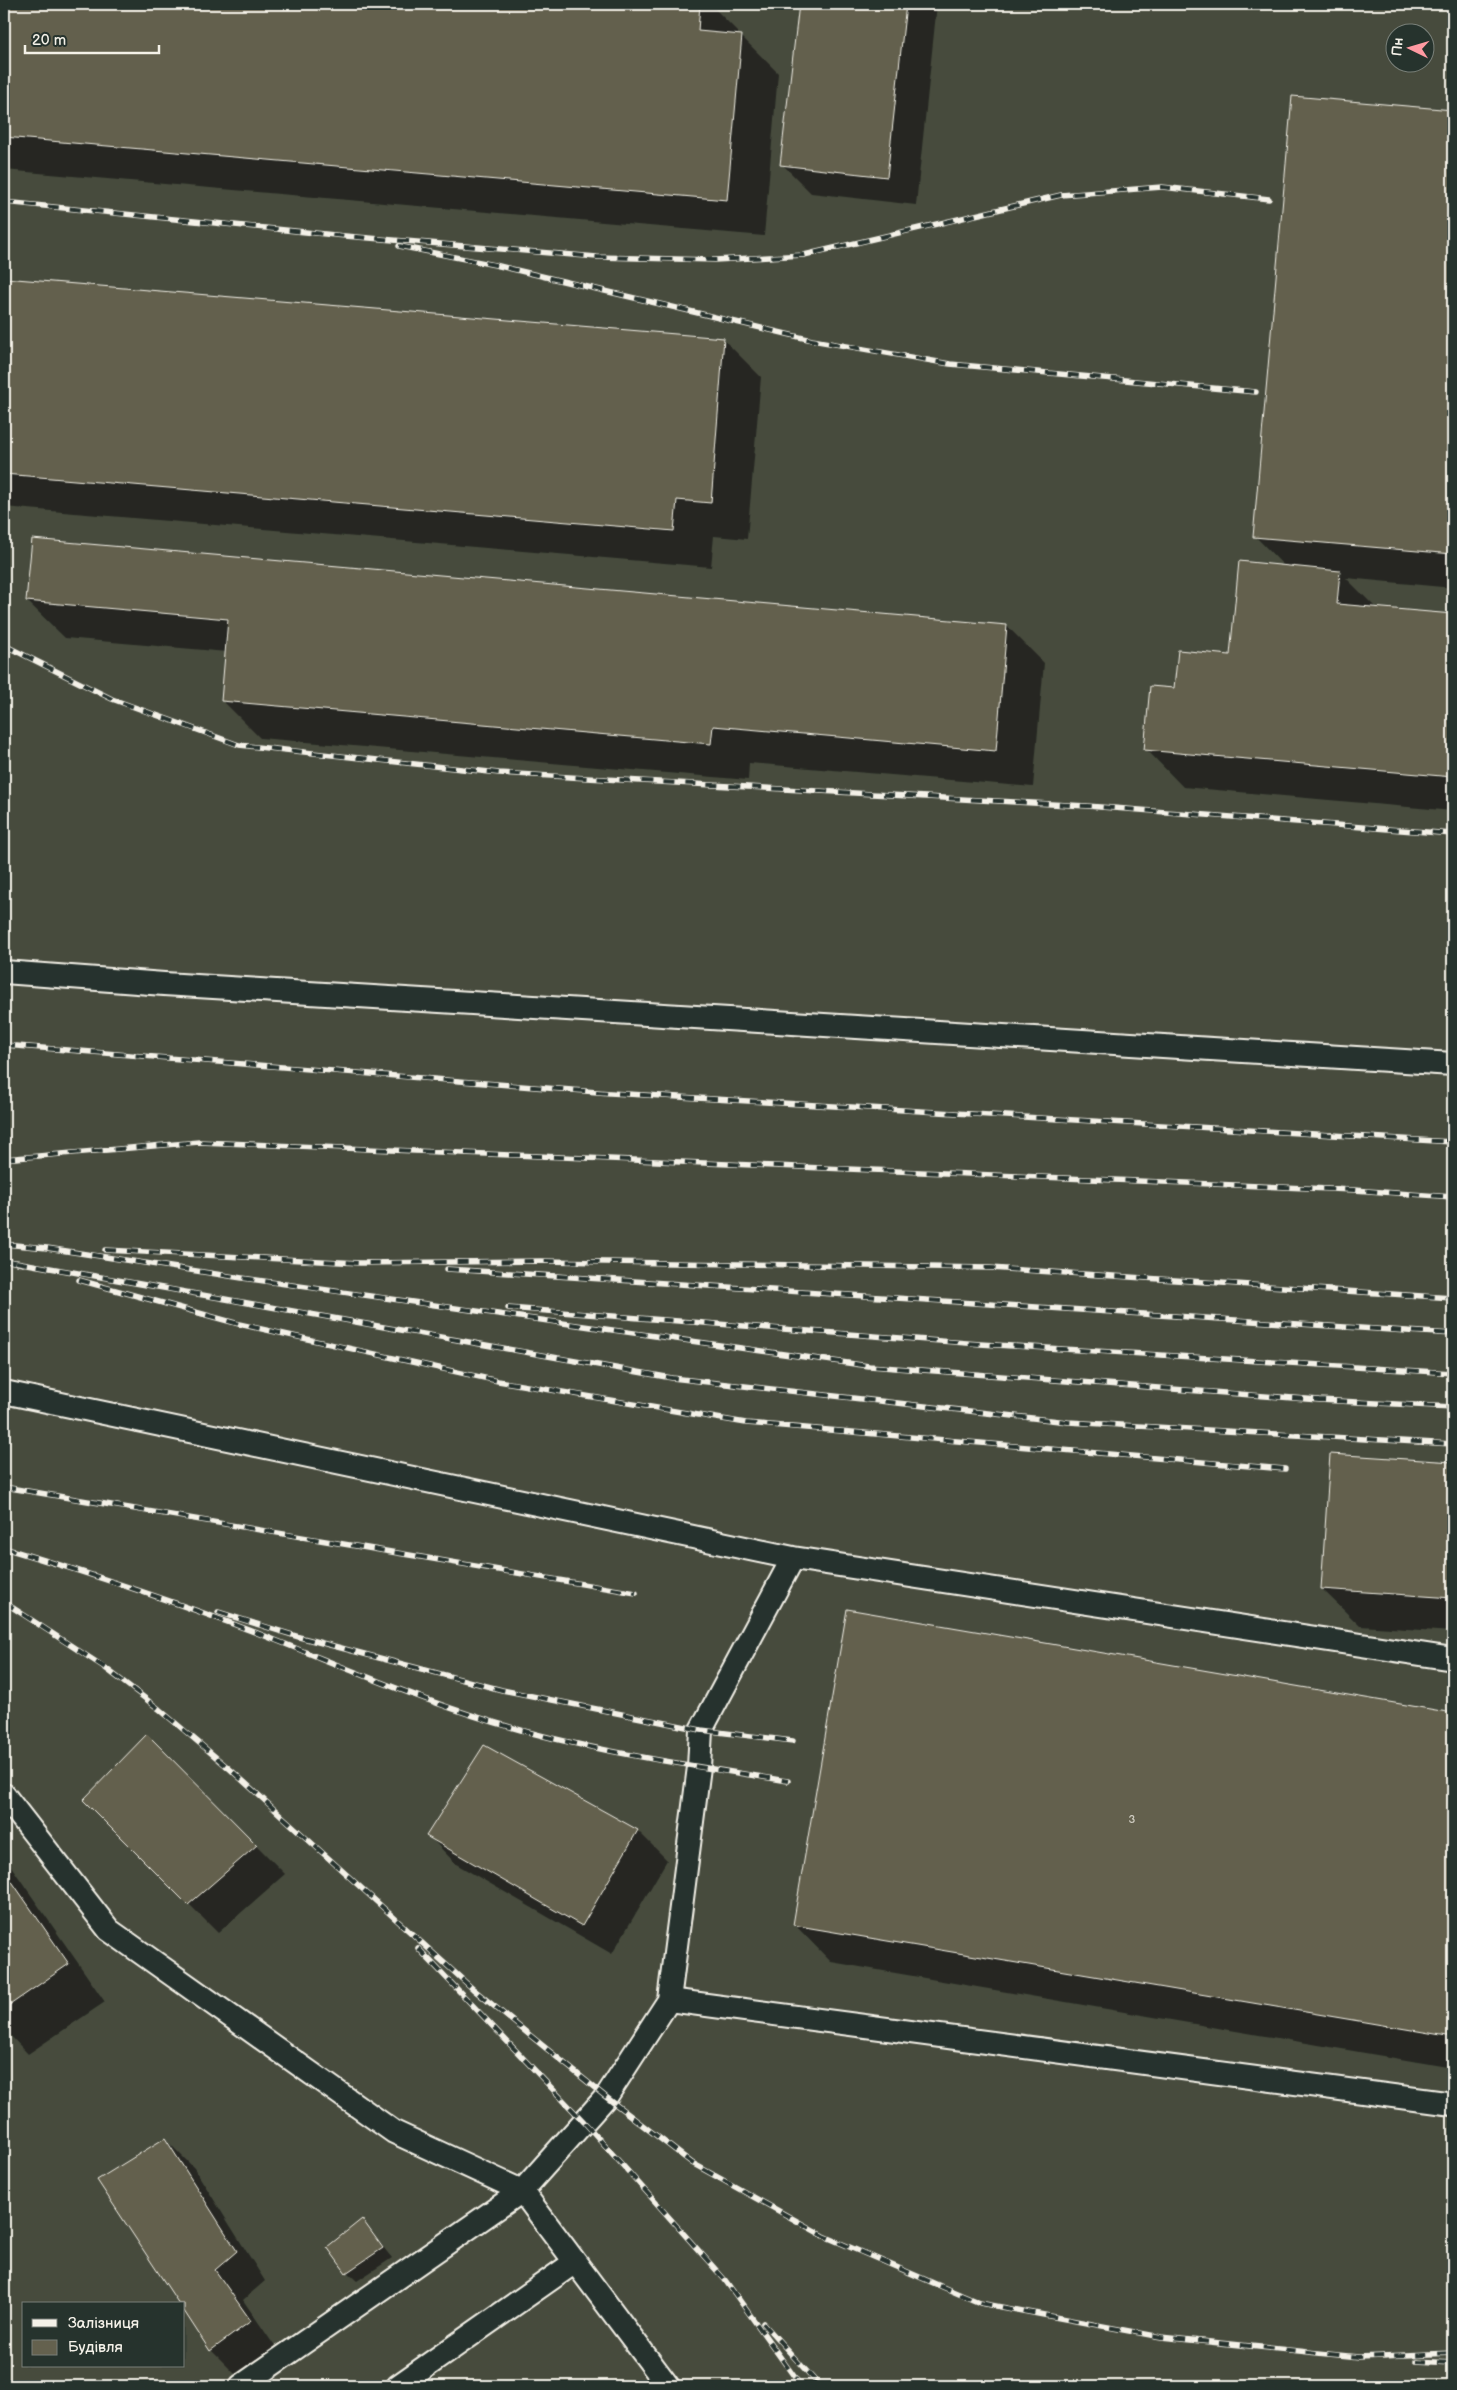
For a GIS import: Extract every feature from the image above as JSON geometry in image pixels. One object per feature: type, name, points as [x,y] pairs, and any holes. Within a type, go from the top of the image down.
[{"type":"lane","points":[[4,972],[164,984],[1453,1064]]},
{"type":"lane","points":[[4,1392],[793,1558],[1453,1659]]},
{"type":"lane","points":[[241,2386],[522,2191],[606,2097],[669,2000],[699,1767],[701,1730],[793,1558]]},
{"type":"lane","points":[[4,1795],[108,1930],[394,2132],[522,2191],[668,2386]]},
{"type":"lane","points":[[669,2000],[1453,2104]]},
{"type":"lane","points":[[398,2386],[575,2262]]},
{"type":"shaded area","points":[[4,4],[1453,4],[1453,2386],[4,2386]]},
{"type":"building","points":[[4,4],[700,4],[698,31],[742,35],[727,200],[4,137]]},
{"type":"building","points":[[799,4],[906,4],[887,177],[780,165]]},
{"type":"building","points":[[1292,96],[1453,110],[1453,554],[1253,537]]},
{"type":"building","points":[[4,278],[724,338],[711,503],[677,500],[674,531],[4,474]]},
{"type":"building","points":[[32,539],[1007,625],[996,751],[713,726],[711,744],[221,701],[228,619],[26,601]]},
{"type":"building","points":[[1239,561],[1340,571],[1337,604],[1453,614],[1453,777],[1144,750],[1150,686],[1174,688],[1178,650],[1230,655]]},
{"type":"building","points":[[1330,1454],[1453,1462],[1453,1598],[1321,1589]]},
{"type":"building","points":[[847,1609],[1453,1713],[1453,2037],[793,1925]]},
{"type":"building","points":[[147,1734],[257,1845],[188,1905],[83,1800]]},
{"type":"building","points":[[484,1745],[638,1830],[582,1926],[426,1836]]},
{"type":"building","points":[[4,1870],[69,1964],[4,2009]]},
{"type":"building","points":[[165,2138],[237,2251],[215,2270],[251,2321],[210,2351],[185,2313],[185,2302],[178,2302],[97,2180]]},
{"type":"building","points":[[362,2219],[383,2248],[346,2273],[327,2247]]},
{"type":"railway","points":[[4,202],[345,236],[597,257],[715,260],[804,255],[1061,195],[1162,187],[1269,199]]},
{"type":"railway","points":[[399,246],[495,265],[812,340],[950,364],[1256,392]]},
{"type":"railway","points":[[4,645],[112,699],[239,745],[499,773],[1087,806],[1453,834]]},
{"type":"railway","points":[[4,1045],[610,1093],[1453,1142]]},
{"type":"railway","points":[[4,1159],[199,1142],[1354,1190],[1453,1197]]},
{"type":"railway","points":[[4,1244],[47,1248],[242,1278],[869,1366],[1319,1400],[1453,1407]]},
{"type":"railway","points":[[105,1250],[360,1263],[541,1261],[990,1268],[1453,1298]]},
{"type":"railway","points":[[4,1260],[23,1264]]},
{"type":"railway","points":[[16,1262],[672,1378],[1068,1422],[1453,1444]]},
{"type":"railway","points":[[447,1269],[1453,1334]]},
{"type":"railway","points":[[79,1280],[239,1324],[498,1381],[746,1423],[1285,1469]]},
{"type":"railway","points":[[508,1308],[980,1344],[1453,1373]]},
{"type":"railway","points":[[4,1487],[636,1593]]},
{"type":"railway","points":[[4,1548],[200,1612],[395,1688],[494,1722],[560,1740],[625,1754],[788,1781]]},
{"type":"railway","points":[[4,1602],[104,1667],[159,1709],[231,1770],[473,1989],[606,2097],[692,2163],[824,2236],[980,2303],[1161,2337],[1358,2357],[1453,2353]]},
{"type":"railway","points":[[218,1612],[299,1637],[502,1690],[701,1730],[793,1741]]},
{"type":"railway","points":[[418,1948],[584,2122],[725,2280],[801,2386]]},
{"type":"railway","points":[[763,2323],[820,2386]]},
{"type":"railway","points":[[1416,2361],[1453,2363]]}]
